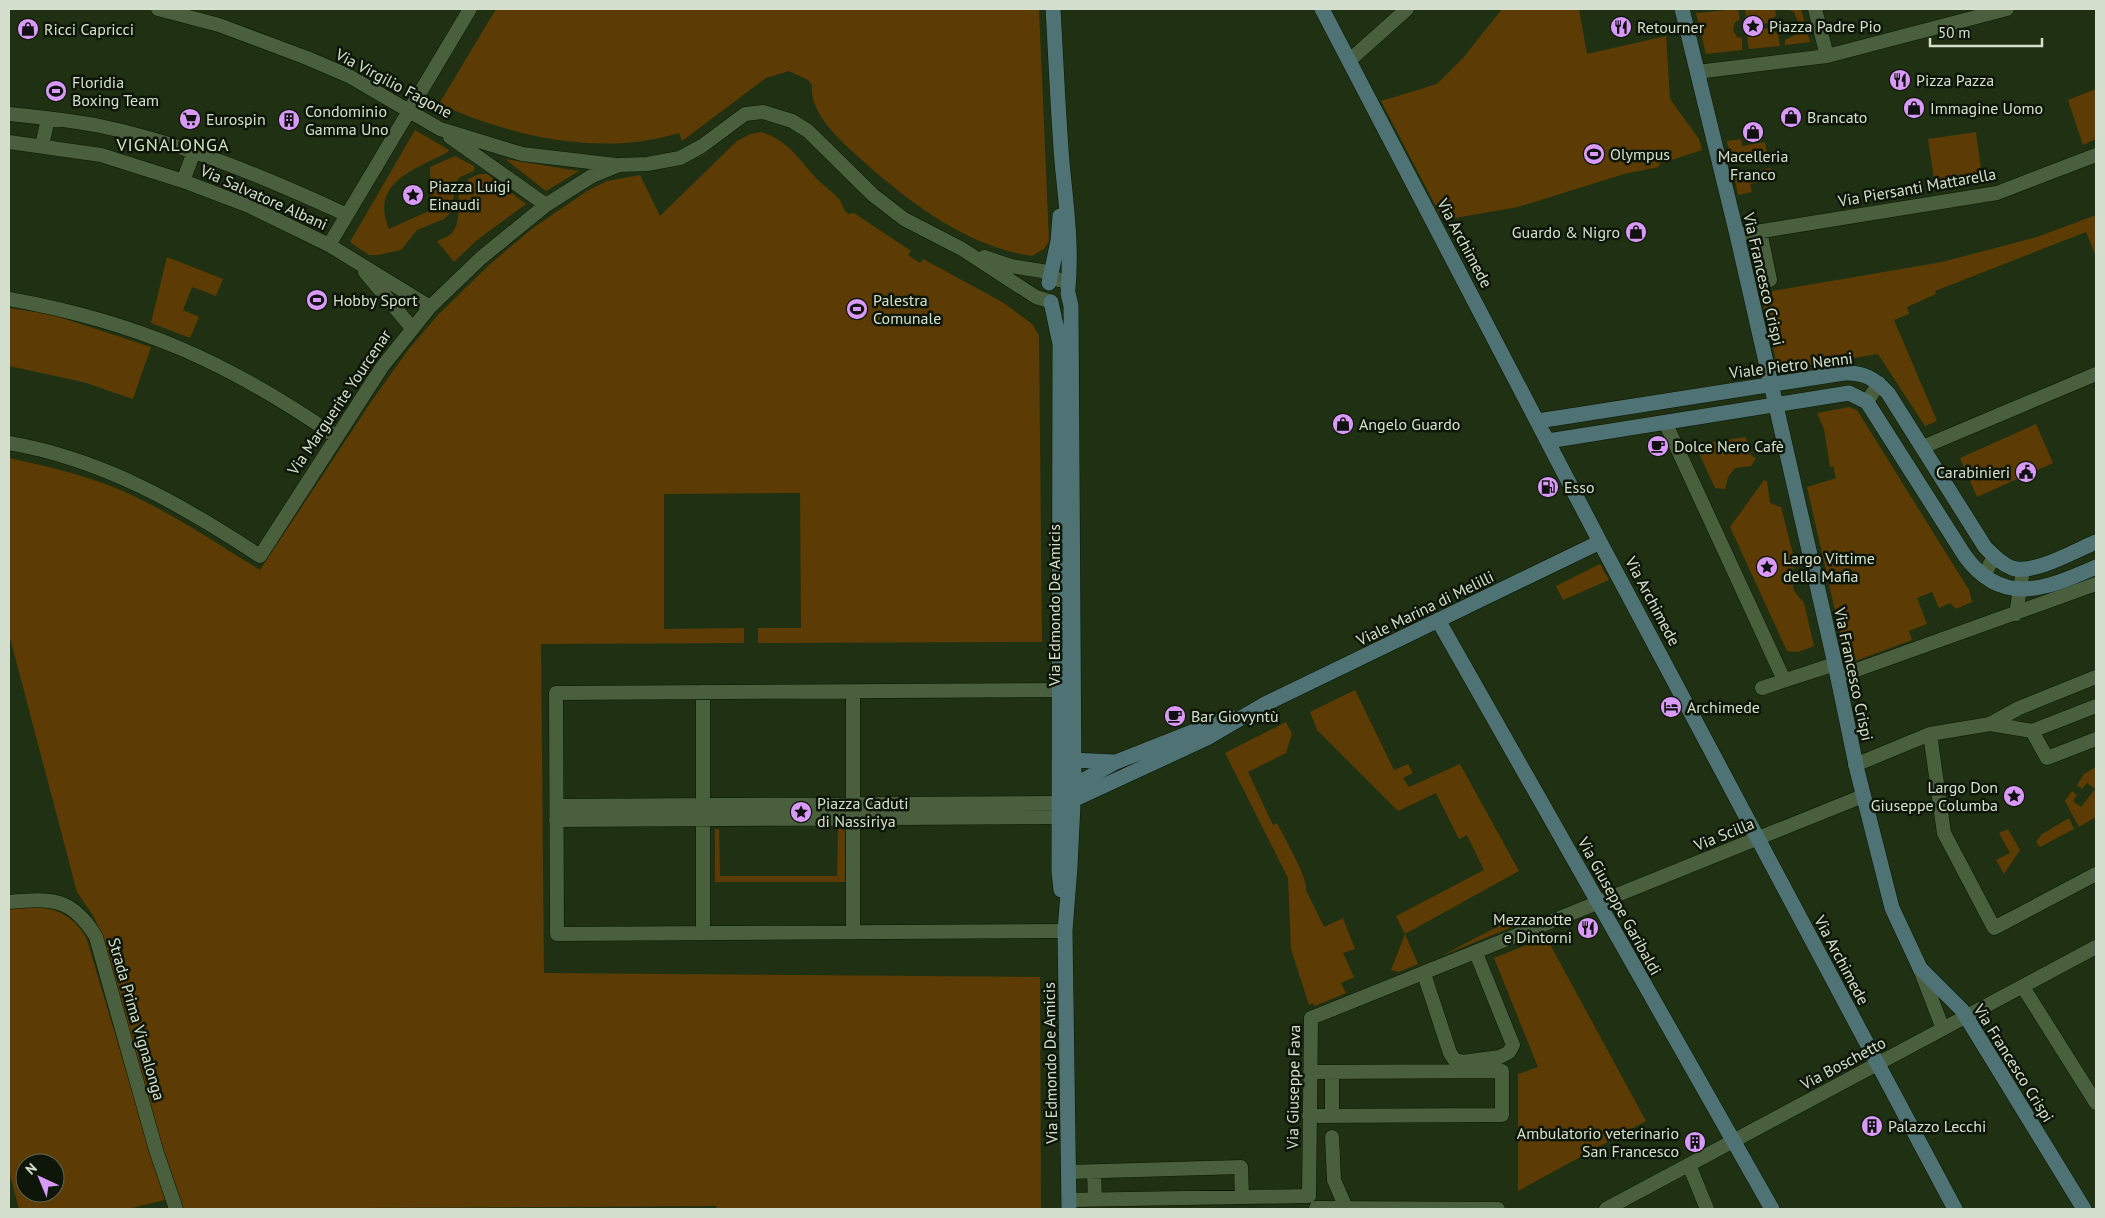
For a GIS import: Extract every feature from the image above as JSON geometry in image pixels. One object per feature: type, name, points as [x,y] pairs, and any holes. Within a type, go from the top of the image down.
[{"type":"street","name":"Via Virgilio Fagone","points":[[158,9],[174,11],[218,25],[307,58],[349,76],[409,113],[440,129],[522,154],[619,165]]},
{"type":"street","points":[[329,245],[470,9]]},
{"type":"street","points":[[1052,9],[1062,162],[1069,222],[1070,260],[1059,284]]},
{"type":"street","name":"Via Archimede","points":[[1322,9],[1600,542],[1955,1209]]},
{"type":"street","points":[[1350,60],[1407,9]]},
{"type":"street","name":"Via Francesco Crispi","points":[[1682,9],[1737,235],[1863,796],[1892,908],[1920,968],[1967,1017],[2084,1209]]},
{"type":"street","points":[[1815,9],[1828,56]]},
{"type":"street","points":[[1697,72],[1828,56],[2007,9]]},
{"type":"street","name":"Via Marguerite Yourcenar","points":[[9,443],[74,460],[130,480],[184,507],[260,556],[335,436],[382,366],[430,307],[481,258],[546,205],[573,187],[619,165],[648,164],[680,158],[702,146],[745,114],[763,112],[792,121],[808,132],[851,176],[904,218],[962,249]]},
{"type":"street","points":[[9,114],[99,126],[194,152],[288,188],[347,215]]},
{"type":"street","points":[[42,146],[48,118]]},
{"type":"street","points":[[440,129],[546,205]]},
{"type":"street","name":"Via Salvatore Albani","points":[[9,142],[101,155],[183,181],[274,217],[329,245],[430,307]]},
{"type":"street","points":[[183,181],[194,152]]},
{"type":"street","name":"Via Piersanti Mattarella","points":[[1737,235],[1997,193],[2096,155]]},
{"type":"street","points":[[962,249],[1045,300],[1062,302],[1055,256],[1058,241],[1062,162]]},
{"type":"street","points":[[1760,231],[1770,280]]},
{"type":"street","points":[[962,249],[1011,266],[1026,268],[1059,284]]},
{"type":"street","points":[[1026,268],[1055,256]]},
{"type":"street","points":[[356,262],[412,328]]},
{"type":"street","name":"Via Edmondo De Amicis","points":[[1065,924],[1070,867],[1065,798],[1059,690],[1060,344],[1055,320],[1045,300],[1045,290],[1059,284],[1071,306],[1073,760],[1065,798],[1059,872],[1065,924],[1069,1205]]},
{"type":"street","points":[[9,299],[58,308],[118,323],[176,344],[232,370],[285,401],[335,436]]},
{"type":"street","points":[[1849,393],[1852,373]]},
{"type":"street","name":"Viale Pietro Nenni","points":[[1538,421],[1770,384],[1852,373],[1862,374],[1879,383]]},
{"type":"street","points":[[1923,447],[2096,374]]},
{"type":"street","points":[[1867,402],[1879,383],[1923,447],[1985,547],[1994,556],[2013,568],[2023,570],[2036,567],[2096,542]]},
{"type":"street","points":[[1548,440],[1849,393],[1867,402],[1966,556],[1984,576],[2006,588],[2031,590],[2045,587],[2096,567]]},
{"type":"street","points":[[1665,422],[1784,680]]},
{"type":"street","name":"Viale Marina di Melilli","points":[[1065,798],[1207,738],[1265,704],[1600,542]]},
{"type":"street","points":[[1984,576],[1994,556]]},
{"type":"street","points":[[2016,614],[2023,570]]},
{"type":"street","points":[[1762,688],[1784,680],[1836,670],[2016,614],[2096,584]]},
{"type":"street","name":"Via Giuseppe Garibaldi","points":[[1438,620],[1772,1209]]},
{"type":"street","points":[[1990,724],[2019,708],[2096,677]]},
{"type":"street","points":[[1059,690],[556,693],[557,934],[853,932],[1065,924]]},
{"type":"street","points":[[852,691],[853,932]]},
{"type":"street","points":[[703,692],[704,933]]},
{"type":"street","name":"Viale Marina di Melilli","points":[[1065,798],[1116,762],[1203,726],[1265,704]]},
{"type":"street","points":[[1856,764],[1930,734],[1990,724],[2032,731],[2096,706]]},
{"type":"street","points":[[2032,731],[2047,758],[2096,739]]},
{"type":"street","points":[[1930,734],[1944,832],[1994,928],[2096,874]]},
{"type":"street","points":[[1073,760],[1116,762]]},
{"type":"street","name":"Via Scilla","points":[[1598,903],[1863,796]]},
{"type":"street","points":[[556,806],[853,804],[1065,798]]},
{"type":"street","points":[[556,820],[853,818],[1065,798]]},
{"type":"street","name":"Strada Prima Vignalonga","points":[[9,902],[58,901],[74,909],[88,923],[96,937],[156,1150],[176,1209]]},
{"type":"street","name":"Via Giuseppe Fava","points":[[1314,1205],[1309,1116],[1311,1018],[1598,903]]},
{"type":"street","name":"Via Boschetto","points":[[1606,1209],[2096,947]]},
{"type":"street","points":[[1424,974],[1450,1054],[1454,1059],[1462,1062],[1500,1057],[1509,1052],[1513,1045],[1476,953]]},
{"type":"street","points":[[1920,968],[1944,1029]]},
{"type":"street","points":[[2023,987],[2096,1103]]},
{"type":"street","points":[[1309,1116],[1502,1115],[1502,1071],[1310,1072]]},
{"type":"street","points":[[1332,1072],[1332,1116]]},
{"type":"street","points":[[1332,1137],[1334,1180],[1346,1208]]},
{"type":"street","points":[[1689,1165],[1707,1209]]},
{"type":"street","points":[[1069,1172],[1241,1167],[1242,1197]]},
{"type":"street","points":[[1094,1172],[1095,1200]]},
{"type":"street","points":[[1069,1205],[1095,1200],[1242,1197],[1346,1208],[1498,1209]]},
{"type":"shaded area","points":[[496,9],[1039,9],[1049,241],[1044,249],[1032,256],[1007,251],[959,231],[937,218],[894,188],[840,140],[826,123],[815,105],[812,85],[808,80],[789,71],[766,78],[682,141],[679,133],[649,140],[619,143],[557,140],[496,126],[439,104]]},
{"type":"shaded area","points":[[1502,9],[1579,9],[1587,54],[1666,36],[1670,99],[1699,139],[1702,150],[1659,164],[1659,167],[1624,174],[1518,207],[1443,220],[1381,101],[1437,84],[1463,58]]},
{"type":"shaded area","points":[[1738,9],[1740,20],[1735,22],[1733,30],[1737,37],[1742,38],[1742,50],[1706,54],[1696,13]]},
{"type":"shaded area","points":[[1745,9],[1775,9],[1776,15],[1769,23],[1754,25],[1746,19]]},
{"type":"shaded area","points":[[1787,9],[1801,9],[1810,42],[1785,45],[1785,40],[1795,35],[1799,25],[1794,12]]},
{"type":"shaded area","points":[[1770,28],[1778,34],[1780,46],[1749,49],[1747,38],[1754,30]]},
{"type":"shaded area","points":[[2096,89],[2096,139],[2083,145],[2068,100]]},
{"type":"shaded area","points":[[415,130],[449,150],[410,171],[390,188],[385,200],[384,213],[389,229],[431,210],[430,167],[455,156],[474,166],[474,171],[460,177],[455,184],[452,211],[444,219],[417,230],[401,250],[369,255],[350,242]]},
{"type":"shaded area","points":[[761,132],[770,135],[791,150],[818,180],[838,198],[848,214],[854,213],[911,251],[908,255],[920,263],[923,259],[1004,303],[1032,324],[1039,335],[1042,642],[758,643],[758,628],[801,628],[800,493],[664,494],[664,629],[744,628],[744,643],[541,644],[544,973],[1040,977],[1041,1209],[717,1209],[716,1206],[180,1209],[104,941],[94,917],[77,892],[9,634],[9,458],[84,477],[128,493],[186,524],[260,570],[371,402],[408,350],[438,315],[489,265],[533,228],[587,191],[607,181],[640,175],[660,216],[737,141],[750,134]]},
{"type":"shaded area","points":[[1976,132],[1982,177],[1935,185],[1928,139]]},
{"type":"shaded area","points":[[1741,139],[1742,146],[1765,142],[1767,154],[1730,160],[1727,141]]},
{"type":"shaded area","points":[[505,159],[579,171],[546,191]]},
{"type":"shaded area","points":[[1771,168],[1773,180],[1750,184],[1752,192],[1738,195],[1734,175]]},
{"type":"shaded area","points":[[480,174],[487,174],[526,204],[477,240],[454,262],[437,241],[450,235],[456,227],[459,193],[462,185]]},
{"type":"shaded area","points":[[2096,215],[2096,257],[2086,232],[1935,291],[1936,294],[1907,307],[1909,314],[1894,320],[1937,421],[1925,426],[1878,354],[1778,370],[1761,293],[1942,262],[2037,237]]},
{"type":"shaded area","points":[[167,257],[223,279],[216,296],[192,287],[183,310],[199,317],[190,338],[151,323]]},
{"type":"shaded area","points":[[9,308],[50,314],[151,347],[133,399],[83,382],[9,366]]},
{"type":"shaded area","points":[[1849,407],[1857,410],[1969,590],[1972,602],[1956,609],[1950,603],[1939,608],[1932,592],[1917,598],[1927,624],[1909,631],[1912,640],[1847,664],[1807,487],[1836,478],[1833,466],[1830,467],[1824,429],[1817,413]]},
{"type":"shaded area","points":[[2036,424],[2053,463],[1977,497],[1960,458]]},
{"type":"shaded area","points":[[1745,437],[1752,449],[1750,455],[1756,458],[1751,466],[1735,468],[1728,477],[1725,489],[1715,488],[1695,445]]},
{"type":"shaded area","points":[[1764,480],[1767,481],[1770,503],[1781,507],[1795,562],[1791,578],[1794,591],[1804,603],[1814,646],[1798,652],[1787,651],[1730,527]]},
{"type":"shaded area","points":[[1600,564],[1609,580],[1563,600],[1556,586]]},
{"type":"shaded area","points":[[1355,690],[1394,770],[1408,764],[1413,773],[1403,778],[1409,787],[1460,764],[1519,871],[1405,934],[1396,916],[1484,870],[1467,835],[1459,839],[1436,793],[1398,811],[1317,730],[1310,712]]},
{"type":"shaded area","points":[[1286,722],[1292,734],[1286,753],[1248,772],[1273,825],[1277,823],[1295,857],[1306,884],[1306,890],[1324,927],[1343,918],[1355,949],[1343,953],[1354,977],[1341,983],[1346,993],[1315,1006],[1312,1003],[1309,1005],[1291,949],[1288,878],[1225,753]]},
{"type":"shaded area","points":[[2096,767],[2096,817],[2079,827],[2065,801],[2072,791],[2077,795],[2073,801],[2081,807],[2095,789],[2087,783],[2082,789],[2077,785],[2084,774]]},
{"type":"shaded area","points":[[2069,818],[2074,829],[2040,847],[2036,842],[2042,834]]},
{"type":"shaded area","points":[[715,829],[719,829],[720,876],[837,876],[838,829],[845,829],[845,882],[715,882]]},
{"type":"shaded area","points":[[2008,829],[2020,850],[2004,874],[1996,860],[2010,853],[1999,833]]},
{"type":"shaded area","points":[[36,906],[65,915],[76,924],[86,937],[165,1200],[127,1209],[19,1209],[17,1203],[65,1203],[65,1153],[15,1153],[15,1194],[9,1171],[9,909]]},
{"type":"shaded area","points":[[1518,916],[1522,923],[1441,956]]},
{"type":"shaded area","points":[[1405,934],[1418,964],[1399,972],[1391,970]]},
{"type":"shaded area","points":[[1546,937],[1646,1121],[1518,1191],[1518,1074],[1538,1067],[1494,958]]},
{"type":"place","name":"Piazza Padre Pio","points":[[1753,26]]},
{"type":"place","name":"Retourner","points":[[1621,27]]},
{"type":"place","name":"Ricci Capricci","points":[[28,29]]},
{"type":"place","name":"Pizza Pazza","points":[[1900,80]]},
{"type":"place","name":"Floridia Boxing Team","points":[[56,91]]},
{"type":"place","name":"Immagine Uomo","points":[[1914,108]]},
{"type":"place","name":"Brancato","points":[[1791,117]]},
{"type":"place","name":"Eurospin","points":[[190,119]]},
{"type":"place","name":"Condominio Gamma Uno","points":[[289,120]]},
{"type":"place","name":"Macelleria Franco","points":[[1753,132]]},
{"type":"place","name":"Olympus","points":[[1594,154]]},
{"type":"place","name":"Piazza Luigi Einaudi","points":[[413,195]]},
{"type":"place","name":"Guardo & Nigro","points":[[1636,232]]},
{"type":"place","name":"Hobby Sport","points":[[317,300]]},
{"type":"place","name":"Palestra Comunale","points":[[857,309]]},
{"type":"place","name":"Angelo Guardo","points":[[1343,424]]},
{"type":"place","name":"Dolce Nero Cafè","points":[[1658,446]]},
{"type":"place","name":"Carabinieri","points":[[2026,472]]},
{"type":"place","name":"Esso","points":[[1548,487]]},
{"type":"place","name":"Largo Vittime della Mafia","points":[[1767,567]]},
{"type":"place","name":"Archimede","points":[[1671,707]]},
{"type":"place","name":"Bar Giovyntù","points":[[1175,716]]},
{"type":"place","name":"Largo Don Giuseppe Columba","points":[[2014,796]]},
{"type":"place","name":"Piazza Caduti di Nassiriya","points":[[801,812]]},
{"type":"place","name":"Mezzanotte e Dintorni","points":[[1588,928]]},
{"type":"place","name":"Palazzo Lecchi","points":[[1872,1126]]},
{"type":"place","name":"Ambulatorio veterinario San Francesco","points":[[1695,1142]]},
{"type":"district","name":"VIGNALONGA","points":[[173,144]]}]
